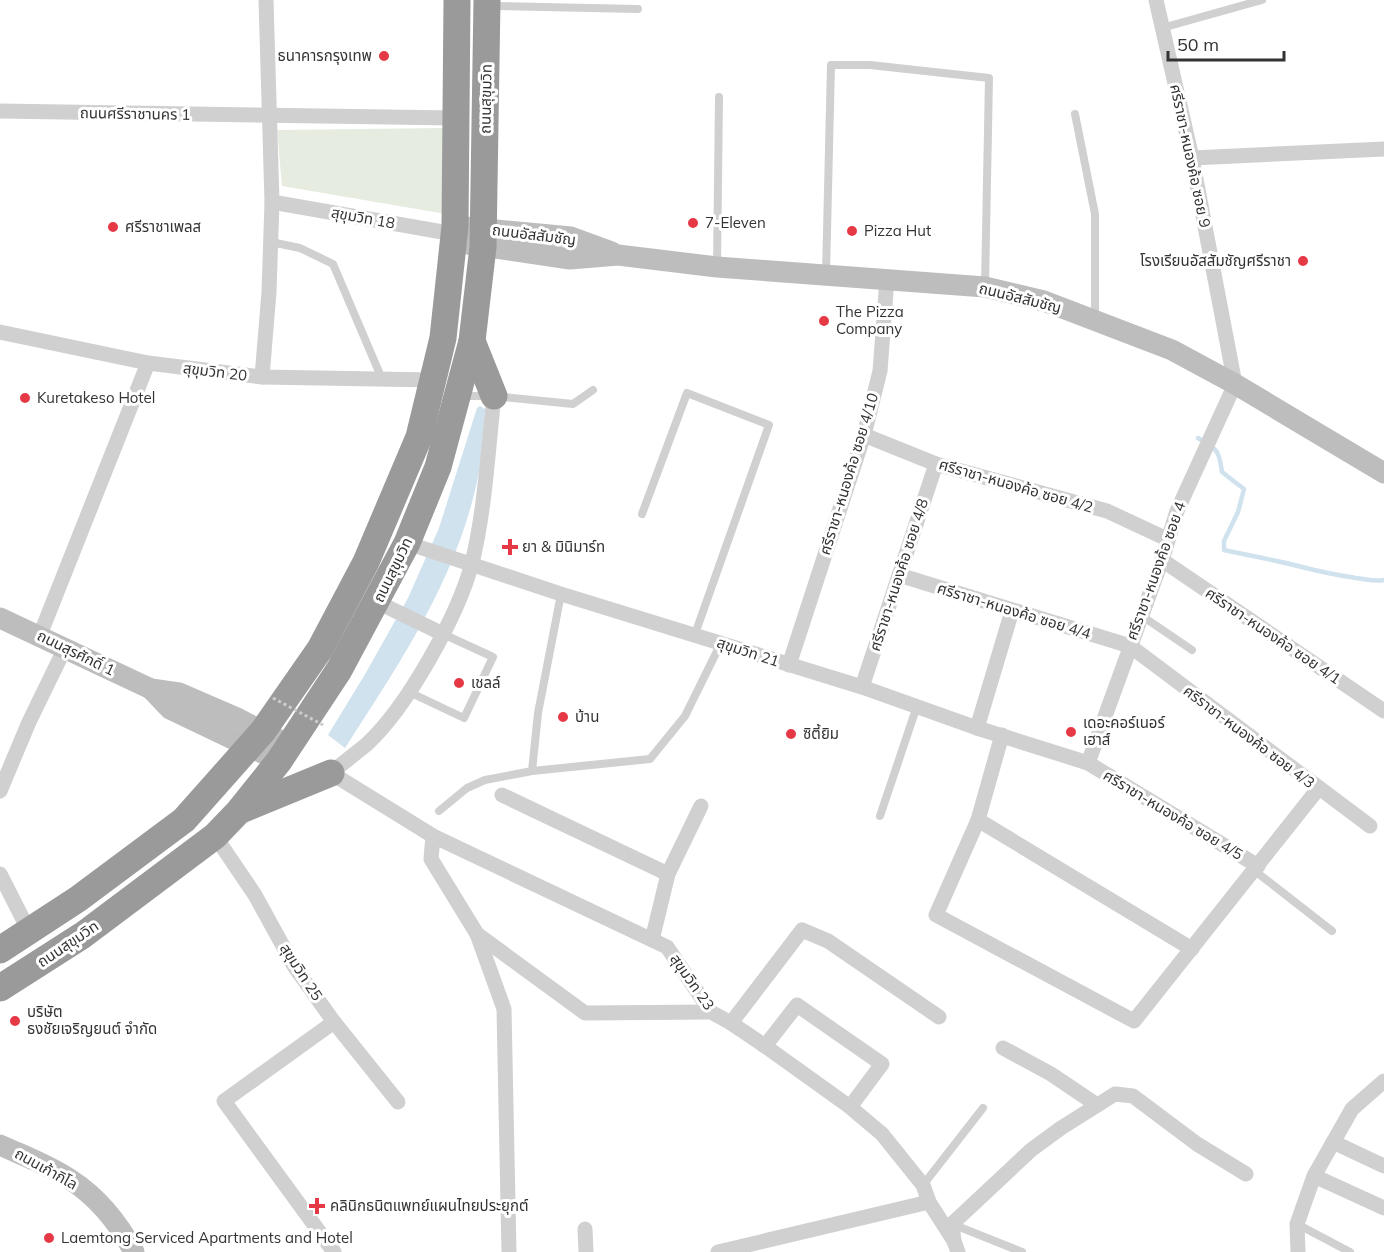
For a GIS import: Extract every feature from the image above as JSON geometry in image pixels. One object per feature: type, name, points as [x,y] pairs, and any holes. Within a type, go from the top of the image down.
[{"type":"highway","name":"ถนนสุขุมวิท","points":[[0,950],[78,899],[184,820],[257,738],[320,649],[366,562],[419,437],[443,338],[454,234],[457,0]]},
{"type":"highway","name":"ถนนสุขุมวิท","points":[[0,988],[83,935],[215,836],[239,811],[284,753],[339,670],[387,606],[417,547],[472,341],[483,238],[487,3]]},
{"type":"highway","points":[[472,341],[494,396]]},
{"type":"highway","points":[[239,811],[331,773]]},
{"type":"main road","name":"ถนนอัสสัมชัญ","points":[[454,234],[483,238],[571,237],[618,255],[717,267],[985,287],[1044,301],[1172,350],[1235,384],[1384,473]]},
{"type":"main road","name":"ถนนสุรศักดิ์ 1","points":[[0,618],[151,689],[179,693],[284,753]]},
{"type":"main road","name":"ถนนเก้ากิโล","points":[[0,1145],[71,1180],[97,1202],[124,1233],[134,1252]]},
{"type":"street","points":[[262,377],[269,292],[272,202],[266,0]]},
{"type":"street","name":"ศรีราชา-หนองค้อ ซอย 9","points":[[1156,0],[1192,158],[1235,384]]},
{"type":"street","name":"ถนนศรีราชานคร 1","points":[[0,111],[455,118]]},
{"type":"street","points":[[1192,158],[1384,149]]},
{"type":"street","name":"สุขุมวิท 18","points":[[272,202],[454,234]]},
{"type":"street","name":"ศรีราชา-หนองค้อ ซอย 4/10","points":[[789,665],[864,435],[880,371],[887,279]]},
{"type":"street","name":"สุขุมวิท 20","points":[[0,332],[148,363],[262,377],[433,380]]},
{"type":"street","points":[[40,635],[148,363]]},
{"type":"street","name":"ศรีราชา-หนองค้อ ซอย 4","points":[[1088,763],[1162,560],[1176,511],[1235,384]]},
{"type":"street","points":[[331,773],[368,743],[398,708],[443,634],[459,600],[471,564],[479,522],[494,396]]},
{"type":"street","name":"ศรีราชา-หนองค้อ ซอย 4/2","points":[[864,435],[936,464],[1107,511],[1167,540]]},
{"type":"street","name":"ศรีราชา-หนองค้อ ซอย 4/8","points":[[862,687],[936,464]]},
{"type":"street","name":"สุขุมวิท 21","points":[[417,547],[862,687],[977,728],[1088,763]]},
{"type":"street","name":"ศรีราชา-หนองค้อ ซอย 4/1","points":[[1162,560],[1384,711]]},
{"type":"street","name":"ศรีราชา-หนองค้อ ซอย 4/4","points":[[898,574],[1130,646]]},
{"type":"street","points":[[387,606],[443,634]]},
{"type":"street","points":[[977,728],[1012,611]]},
{"type":"street","name":"ศรีราชา-หนองค้อ ซอย 4/3","points":[[1130,646],[1370,826]]},
{"type":"street","points":[[0,791],[65,648]]},
{"type":"street","points":[[1002,735],[978,820],[936,915],[1134,1021],[1257,869],[1318,789]]},
{"type":"street","name":"ศรีราชา-หนองค้อ ซอย 4/5","points":[[1088,763],[1257,869]]},
{"type":"street","name":"สุขุมวิท 23","points":[[331,773],[433,836],[668,947],[711,1012],[765,1046],[850,1107],[882,1134],[923,1185],[929,1202],[956,1246]]},
{"type":"street","points":[[502,795],[668,874]]},
{"type":"street","points":[[651,940],[668,874],[701,806]]},
{"type":"street","points":[[978,820],[1192,949]]},
{"type":"street","name":"สุขุมวิท 25","points":[[215,836],[255,895],[294,966],[334,1022],[398,1102]]},
{"type":"street","points":[[433,836],[431,859],[477,934],[504,1009],[509,1252]]},
{"type":"street","points":[[0,874],[29,931]]},
{"type":"street","points":[[731,1023],[802,930],[828,941],[939,1017]]},
{"type":"street","points":[[477,934],[585,1013],[711,1012]]},
{"type":"street","points":[[765,1046],[797,1005],[882,1064],[850,1107]]},
{"type":"street","points":[[334,1022],[224,1101],[334,1252]]},
{"type":"street","points":[[1003,1048],[1051,1074],[1096,1106]]},
{"type":"street","points":[[1298,1252],[1297,1224],[1314,1176],[1352,1109],[1384,1081]]},
{"type":"street","points":[[956,1246],[952,1224],[1031,1150],[1115,1094],[1133,1096],[1197,1144],[1245,1174]]},
{"type":"street","points":[[1333,1142],[1384,1166]]},
{"type":"street","points":[[1314,1176],[1384,1208]]},
{"type":"street","points":[[718,1252],[761,1247],[929,1202]]},
{"type":"street","points":[[585,1229],[586,1252]]},
{"type":"lane","points":[[1162,28],[1262,0]]},
{"type":"lane","points":[[487,3],[638,9]]},
{"type":"lane","points":[[826,274],[831,65],[870,65],[989,78],[985,287]]},
{"type":"lane","points":[[717,267],[719,97]]},
{"type":"lane","points":[[1075,114],[1095,214],[1095,320]]},
{"type":"lane","points":[[271,242],[300,248],[333,264],[382,380]]},
{"type":"lane","points":[[458,396],[494,396],[573,404],[593,390]]},
{"type":"lane","points":[[642,514],[687,393],[769,425],[695,634]]},
{"type":"lane","points":[[532,771],[538,713],[561,594]]},
{"type":"lane","points":[[1142,616],[1192,650]]},
{"type":"lane","points":[[408,692],[464,718],[493,657],[443,634]]},
{"type":"lane","points":[[439,811],[467,788],[485,780],[532,771],[650,759],[685,716],[721,643]]},
{"type":"lane","points":[[880,816],[917,706]]},
{"type":"lane","points":[[1257,869],[1332,931]]},
{"type":"lane","points":[[923,1185],[982,1108]]},
{"type":"lane","points":[[952,1224],[1022,1252]]},
{"type":"lane","points":[[1297,1224],[1350,1252]]},
{"type":"path","points":[[273,698],[326,726]]},
{"type":"shaded area","points":[[445,128],[446,214],[282,186],[277,130]]},
{"type":"water","points":[[480,406],[485,409],[479,473],[455,554],[440,588],[405,653],[345,748],[328,735],[408,598],[439,528],[477,408]]},
{"type":"waterway","points":[[1198,438],[1216,451],[1222,472],[1244,489],[1238,512],[1224,541],[1224,550],[1336,575],[1373,581],[1384,580]]},
{"type":"place","name":"ธนาคารกรุงเทพ","points":[[384,56]]},
{"type":"place","name":"7-Eleven","points":[[693,223]]},
{"type":"place","name":"ศรีราชาเพลส","points":[[113,227]]},
{"type":"place","name":"Pizza Hut","points":[[852,231]]},
{"type":"place","name":"โรงเรียนอัสสัมชัญศรีราชา","points":[[1303,261]]},
{"type":"place","name":"The Pizza Company","points":[[824,321]]},
{"type":"place","name":"Kuretakeso Hotel","points":[[25,398]]},
{"type":"place","name":"ยา & มินิมาร์ท","points":[[510,547]]},
{"type":"place","name":"เชลล์","points":[[459,683]]},
{"type":"place","name":"บ้าน","points":[[563,717]]},
{"type":"place","name":"เดอะคอร์เนอร์ เฮาส์","points":[[1071,732]]},
{"type":"place","name":"ซิตี้ยิม","points":[[791,734]]},
{"type":"place","name":"บริษัต ธงชัยเจริญยนต์ จำกัด","points":[[15,1021]]},
{"type":"place","name":"คลินิกธนิตแพทย์แผนไทยประยุกต์","points":[[317,1206]]},
{"type":"place","name":"Laemtong Serviced Apartments and Hotel","points":[[49,1238]]}]
